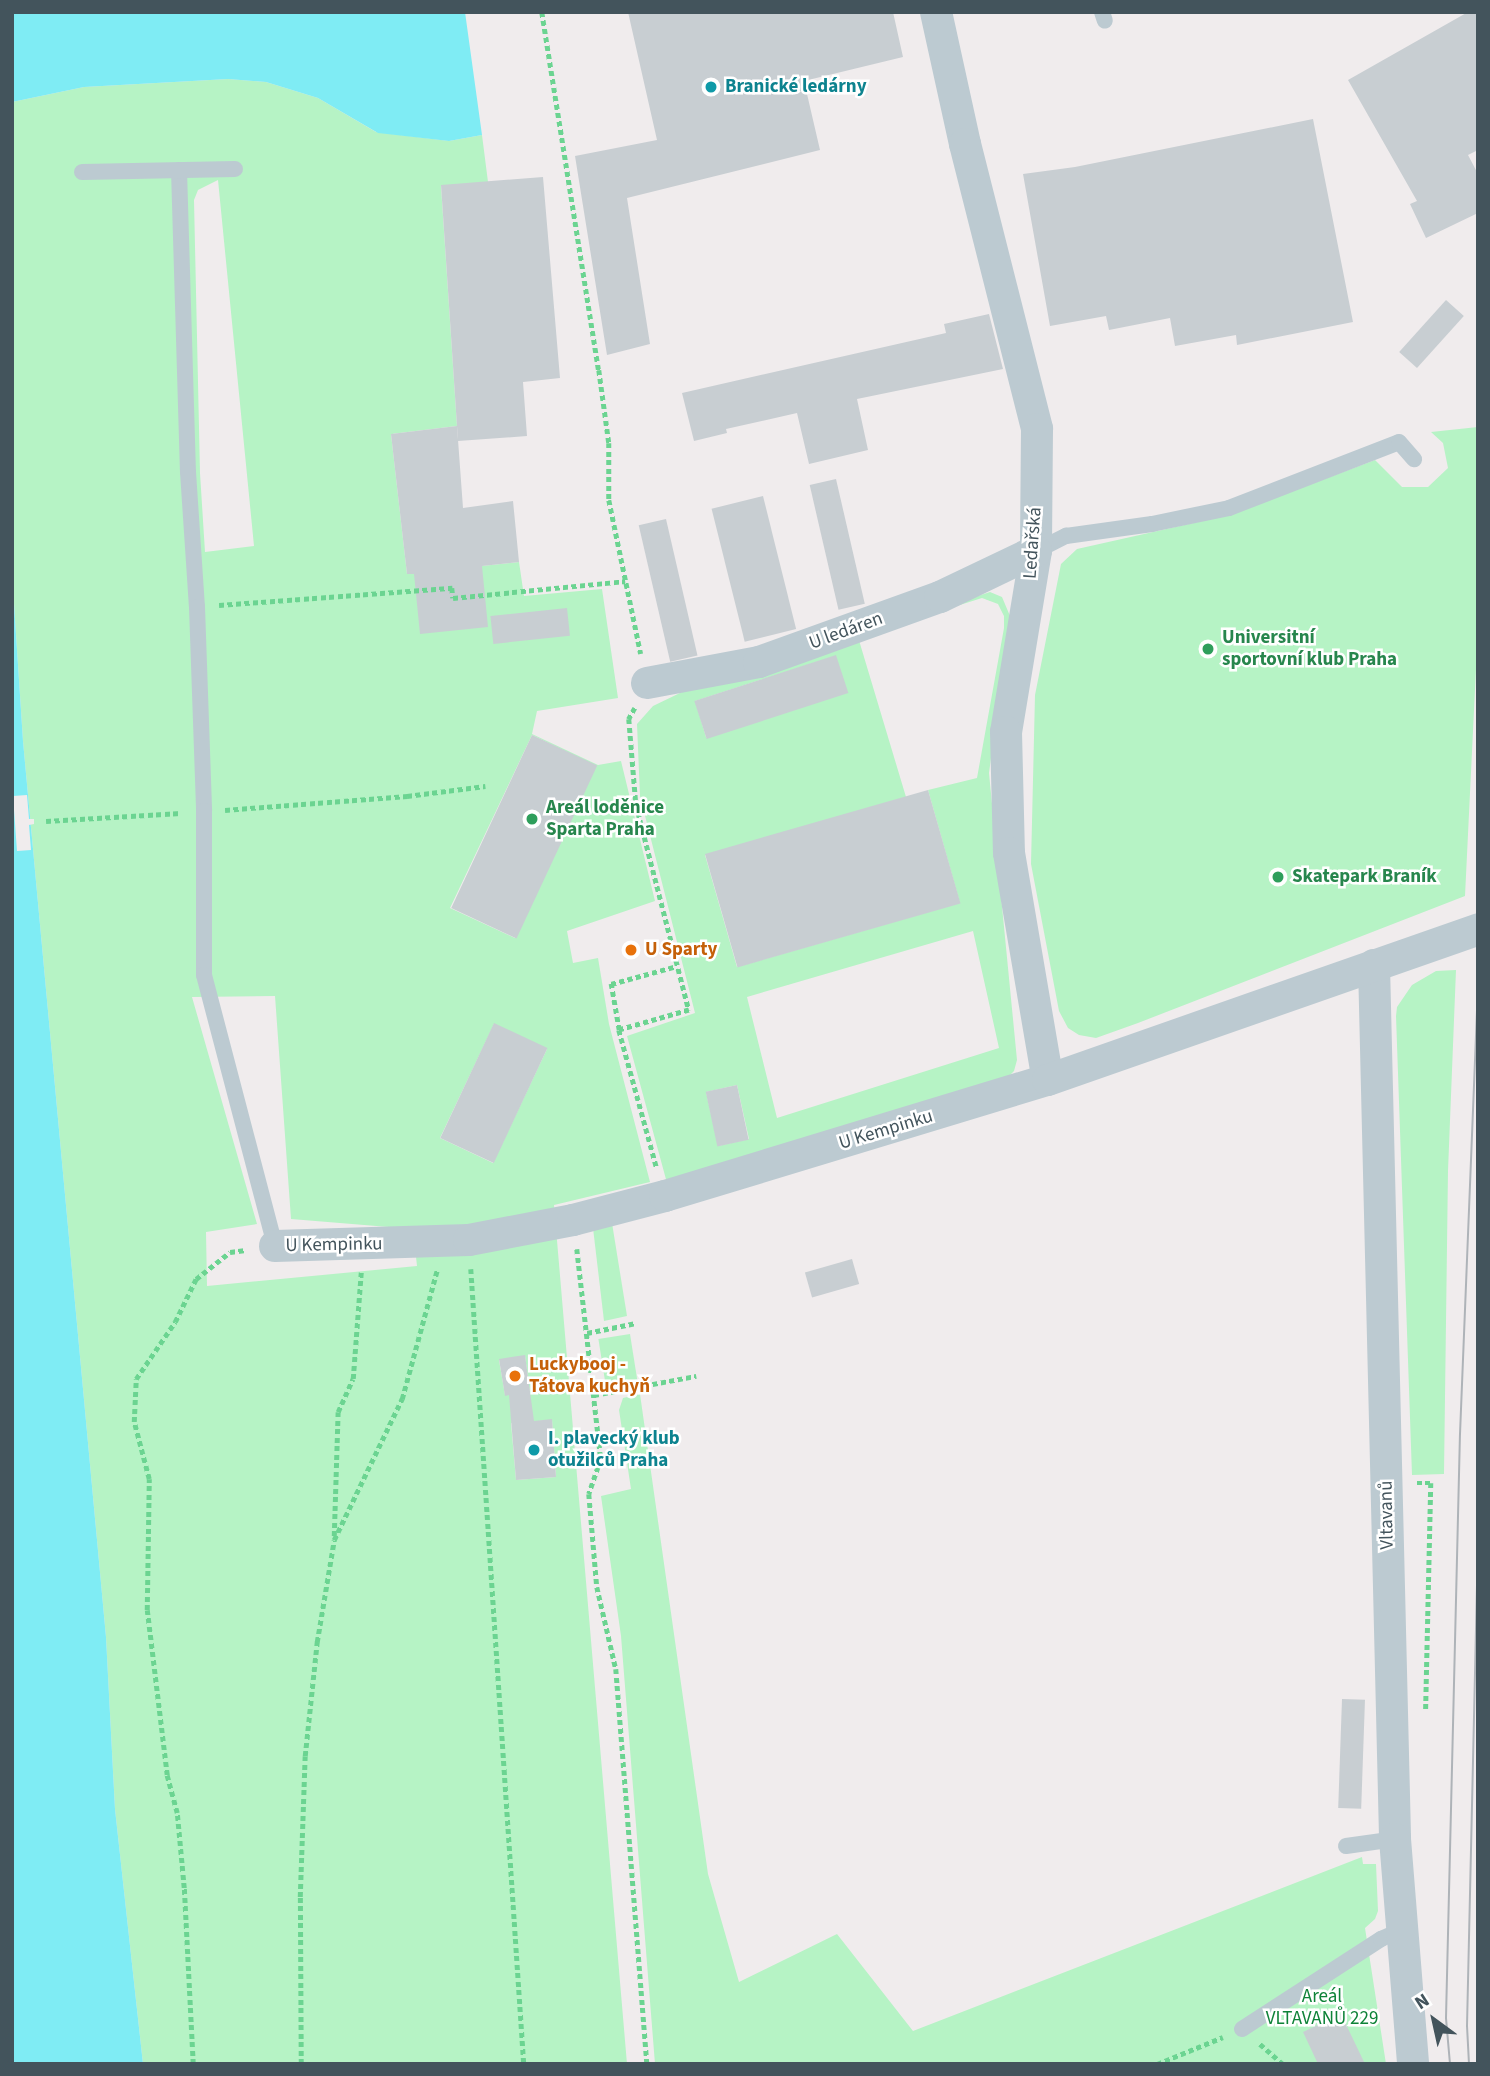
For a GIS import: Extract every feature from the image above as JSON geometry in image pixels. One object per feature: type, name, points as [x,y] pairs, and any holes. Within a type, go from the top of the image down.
[{"type":"street","name":"Ledařská","points":[[936,12],[965,144],[1037,429],[1036,551],[1006,732],[1009,853],[1048,1080]]},
{"type":"street","name":"U ledáren","points":[[647,683],[759,662],[940,597],[1036,551]]},
{"type":"street","name":"U Kempinku","points":[[275,1247],[457,1241],[573,1220],[665,1196],[1048,1080],[1478,929]]},
{"type":"street","name":"Vltavanů","points":[[1374,965],[1395,1839],[1413,2064]]},
{"type":"lane","points":[[82,172],[236,169]]},
{"type":"lane","points":[[179,170],[188,472],[197,607],[204,811],[204,975],[275,1247]]},
{"type":"lane","points":[[1036,551],[1066,536],[1152,524],[1229,508],[1399,442],[1414,459]]},
{"type":"lane","points":[[1346,1846],[1395,1839]]},
{"type":"lane","points":[[1242,2029],[1381,1940],[1403,1929]]},
{"type":"path","points":[[542,12],[600,370],[609,443],[609,500],[647,683],[629,719],[636,804],[688,1010],[619,1030]]},
{"type":"path","points":[[197,607],[452,588],[453,597],[625,581]]},
{"type":"path","points":[[46,821],[396,797],[485,786]]},
{"type":"path","points":[[665,1196],[619,1030],[611,984],[677,966]]},
{"type":"path","points":[[573,1220],[601,1459],[589,1494],[597,1587],[616,1669],[647,2064]]},
{"type":"path","points":[[334,1540],[402,1399],[457,1241]]},
{"type":"path","points":[[457,1241],[524,2064]]},
{"type":"path","points":[[300,2064],[300,1897],[305,1756],[317,1642],[334,1540],[338,1412],[353,1379],[363,1244]]},
{"type":"path","points":[[193,2064],[178,1826],[167,1775],[147,1610],[149,1479],[134,1422],[136,1378],[174,1322],[196,1279],[230,1252],[275,1247]]},
{"type":"path","points":[[587,1333],[636,1323]]},
{"type":"path","points":[[594,1395],[696,1376]]},
{"type":"path","points":[[1412,1483],[1431,1483],[1426,1726]]},
{"type":"path","points":[[1157,2064],[1242,2029]]},
{"type":"green space","points":[[228,79],[266,82],[318,98],[376,132],[449,141],[482,135],[488,182],[441,186],[457,426],[391,434],[407,574],[519,562],[524,596],[602,589],[618,698],[537,711],[532,734],[598,765],[621,761],[655,901],[567,931],[573,963],[598,958],[609,1024],[650,1182],[554,1205],[627,2064],[143,2064],[115,1809],[106,1637],[23,741],[12,573],[12,102],[84,87]],"holes":[[[218,180],[254,546],[205,552],[200,473],[194,200],[198,190]],[[532,735],[596,766],[515,938],[450,908]],[[275,996],[291,1219],[413,1229],[417,1266],[207,1286],[206,1232],[257,1224],[192,997]],[[494,1024],[547,1049],[493,1163],[440,1138]],[[525,1356],[530,1393],[505,1395],[499,1360]],[[552,1420],[556,1477],[516,1480],[511,1423]]]},
{"type":"green space","points":[[1478,427],[1478,628],[1465,896],[1096,1038],[1079,1035],[1068,1028],[1059,1011],[1031,864],[1035,695],[1061,564],[1077,549],[1229,515],[1375,460],[1402,487],[1428,487],[1448,468],[1443,443],[1431,432]]},
{"type":"green space","points":[[990,592],[1002,597],[1010,616],[989,773],[1017,1060],[1014,1071],[1007,1078],[667,1183],[627,1036],[695,1013],[640,796],[637,724],[653,706],[682,692]],"holes":[[[982,598],[998,604],[1004,616],[977,778],[928,790],[960,903],[737,967],[705,855],[906,797],[858,637]],[[835,656],[706,738],[695,701]],[[973,931],[999,1048],[777,1118],[747,997]],[[737,1085],[749,1139],[718,1146],[706,1092]]]},
{"type":"green space","points":[[1456,970],[1448,1171],[1444,1474],[1412,1475],[1396,1016],[1397,1007],[1412,985],[1436,971]]},
{"type":"green space","points":[[612,1223],[627,1316],[604,1321],[593,1228]]},
{"type":"green space","points":[[630,1334],[637,1379],[606,1384],[598,1339]]},
{"type":"green space","name":"Areál VLTAVANŮ 229","points":[[640,1394],[708,1874],[739,1982],[837,1934],[913,2031],[1362,1857],[1363,1864],[1376,1864],[1378,1911],[1375,1919],[1365,1928],[1386,2064],[655,2064],[621,1636],[601,1496],[631,1489],[619,1410],[623,1398]]},
{"type":"water","points":[[12,12],[465,12],[482,135],[449,141],[378,133],[318,98],[266,82],[228,79],[84,87],[12,102]]},
{"type":"water","points":[[12,573],[23,741],[106,1637],[115,1809],[143,2064],[12,2064]]},
{"type":"pier","points":[[27,795],[29,819],[34,819],[34,824],[29,825],[31,850],[17,851],[13,796]]},
{"type":"building","points":[[628,12],[893,12],[903,57],[804,81],[820,150],[627,198],[650,344],[607,355],[575,156],[657,140]]},
{"type":"building","points":[[1468,12],[1478,12],[1478,150],[1468,155],[1478,174],[1478,213],[1426,238],[1410,204],[1417,201],[1348,80]]},
{"type":"building","points":[[1313,119],[1353,322],[1237,345],[1236,335],[1175,346],[1170,318],[1109,330],[1106,316],[1050,326],[1023,174],[1075,167]]},
{"type":"building","points":[[543,177],[560,378],[523,382],[527,436],[458,441],[441,185]]},
{"type":"building","points":[[1446,300],[1464,316],[1417,368],[1399,352]]},
{"type":"building","points":[[989,314],[1003,369],[857,399],[868,450],[809,464],[797,413],[726,429],[727,433],[694,441],[682,393],[946,333],[944,324]]},
{"type":"building","points":[[457,426],[463,508],[513,501],[519,562],[482,566],[488,627],[420,634],[414,574],[407,574],[391,434]]},
{"type":"building","points":[[836,479],[865,604],[838,610],[810,485]]},
{"type":"building","points":[[763,496],[796,629],[745,642],[712,509]]},
{"type":"building","points":[[666,519],[697,655],[670,662],[639,525]]},
{"type":"building","points":[[567,608],[570,636],[493,644],[490,616]]},
{"type":"building","points":[[836,655],[848,693],[707,739],[694,701]]},
{"type":"building","points":[[532,735],[597,765],[517,939],[451,908]]},
{"type":"building","points":[[928,790],[961,903],[738,967],[705,854]]},
{"type":"building","points":[[494,1023],[547,1048],[494,1163],[440,1138]]},
{"type":"building","points":[[737,1085],[749,1140],[717,1146],[706,1092]]},
{"type":"building","points":[[852,1259],[859,1284],[812,1297],[805,1273]]},
{"type":"building","points":[[525,1355],[534,1421],[552,1419],[556,1477],[516,1480],[509,1395],[505,1396],[499,1359]]},
{"type":"building","points":[[1342,1699],[1365,1700],[1361,1809],[1338,1808]]},
{"type":"building","points":[[1341,2014],[1365,2064],[1318,2064],[1303,2032]]},
{"type":"tram line","points":[[1450,2064],[1446,2018],[1460,1434],[1478,980]]},
{"type":"tram line","points":[[1469,2064],[1467,2026],[1478,1531]]},
{"type":"place","name":"Branické ledárny","points":[[711,87]]},
{"type":"place","name":"Universitní sportovní klub Praha","points":[[1208,649]]},
{"type":"place","name":"Areál loděnice Sparta Praha","points":[[532,819]]},
{"type":"place","name":"Skatepark Braník","points":[[1278,877]]},
{"type":"place","name":"U Sparty","points":[[631,950]]},
{"type":"place","name":"Luckybooj - Tátova kuchyň","points":[[515,1376]]},
{"type":"place","name":"I. plavecký klub otužilců Praha","points":[[534,1450]]}]
